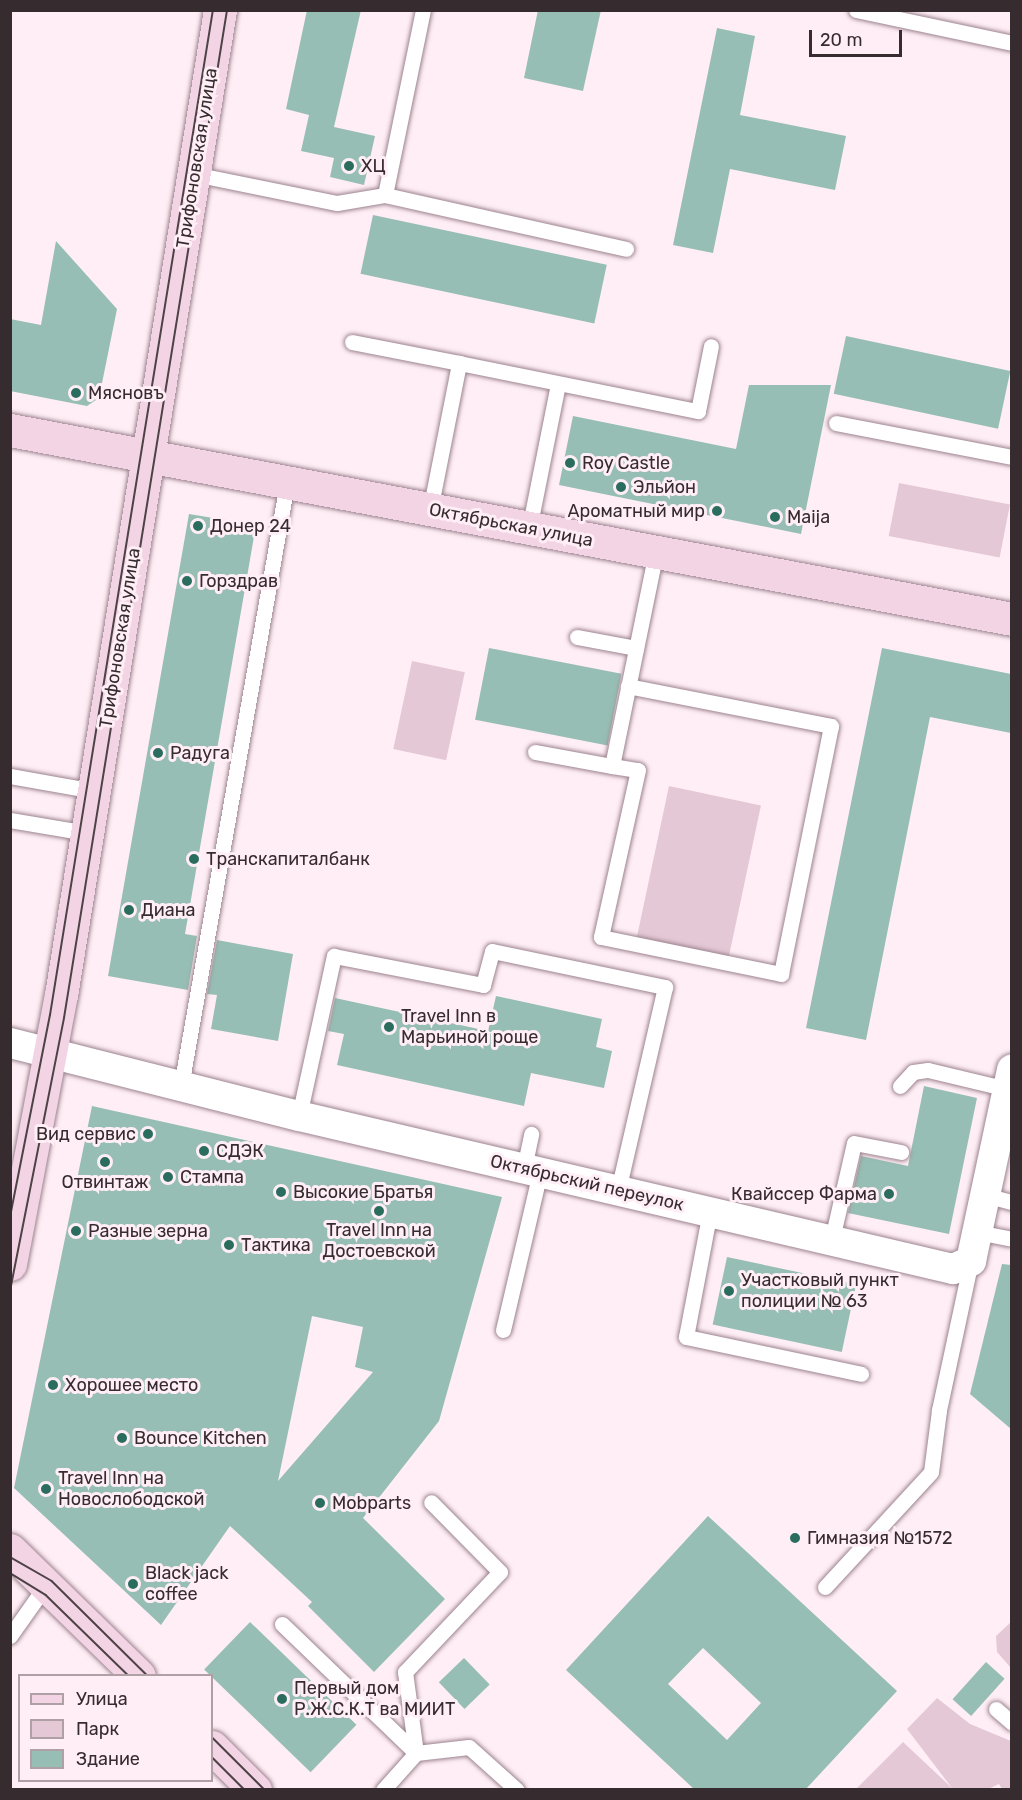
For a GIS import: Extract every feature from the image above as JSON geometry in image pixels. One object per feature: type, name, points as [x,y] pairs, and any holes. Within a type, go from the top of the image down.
[{"type":"street","name":"Трифоновская улица","points":[[10,1264],[51,1053],[150,458],[220,10]]},
{"type":"street","name":"Октябрьская улица","points":[[10,430],[1011,620]]},
{"type":"street","name":"Октябрьский переулок","points":[[10,1043],[299,1116],[953,1269],[971,1261]]},
{"type":"street","points":[[971,1261],[977,1232],[998,1198],[1010,1082]]},
{"type":"street","points":[[10,1550],[137,1674]]},
{"type":"street","points":[[213,1748],[242,1785]]},
{"type":"lane","points":[[384,195],[423,10]]},
{"type":"lane","points":[[856,10],[1011,43]]},
{"type":"lane","points":[[194,174],[337,203],[384,195],[626,249]]},
{"type":"lane","points":[[352,342],[698,411],[711,346]]},
{"type":"lane","points":[[430,510],[459,363]]},
{"type":"lane","points":[[529,529],[558,384]]},
{"type":"lane","points":[[836,423],[1011,457]]},
{"type":"lane","points":[[181,1086],[287,483]]},
{"type":"lane","points":[[612,766],[656,552]]},
{"type":"lane","points":[[577,637],[636,648]]},
{"type":"lane","points":[[536,752],[638,770],[601,937],[781,974],[831,726],[628,686]]},
{"type":"lane","points":[[10,776],[94,791]]},
{"type":"lane","points":[[10,820],[87,833]]},
{"type":"lane","points":[[299,1116],[334,956],[483,985],[492,951],[665,987],[618,1190]]},
{"type":"lane","points":[[900,1086],[913,1072],[928,1070],[1010,1082]]},
{"type":"lane","points":[[503,1330],[532,1170],[531,1134]]},
{"type":"lane","points":[[832,1239],[854,1143],[901,1152]]},
{"type":"lane","points":[[710,1211],[686,1337],[861,1374]]},
{"type":"lane","points":[[977,1232],[1009,1238]]},
{"type":"lane","points":[[825,1587],[930,1472],[939,1410],[971,1261]]},
{"type":"lane","points":[[417,1753],[405,1672],[500,1572],[431,1502]]},
{"type":"lane","points":[[10,1636],[46,1585]]},
{"type":"lane","points":[[282,1624],[417,1753]]},
{"type":"lane","points":[[996,1709],[1011,1723]]},
{"type":"lane","points":[[383,1790],[417,1753],[469,1747],[517,1790]]},
{"type":"green space","points":[[899,483],[1010,505],[1000,558],[889,536]]},
{"type":"green space","points":[[412,661],[465,672],[446,760],[393,749]]},
{"type":"green space","points":[[669,786],[761,806],[729,957],[637,938]]},
{"type":"green space","points":[[1011,1622],[1011,1668],[997,1652],[996,1636]]},
{"type":"green space","points":[[937,1698],[970,1724],[1011,1741],[1011,1789],[1002,1789],[999,1784],[986,1790],[856,1789],[903,1742],[952,1788],[907,1729]]},
{"type":"building","points":[[307,10],[361,10],[334,127],[375,136],[364,185],[330,177],[334,158],[301,151],[309,115],[286,109]]},
{"type":"building","points":[[538,10],[601,10],[583,91],[524,78]]},
{"type":"building","points":[[717,28],[755,36],[740,115],[846,136],[835,190],[730,169],[713,253],[673,245]]},
{"type":"building","points":[[373,215],[607,265],[594,323],[361,274]]},
{"type":"building","points":[[56,241],[117,309],[99,398],[87,406],[10,391],[10,319],[41,325]]},
{"type":"building","points":[[846,336],[1010,371],[998,429],[834,394]]},
{"type":"building","points":[[749,385],[831,385],[801,534],[559,485],[573,416],[736,449]]},
{"type":"building","points":[[189,514],[256,525],[185,934],[197,936],[188,990],[108,976]]},
{"type":"building","points":[[489,648],[622,674],[608,745],[475,720]]},
{"type":"building","points":[[882,648],[1011,674],[1011,733],[930,717],[866,1040],[806,1028]]},
{"type":"building","points":[[217,940],[293,954],[278,1041],[211,1029],[217,995],[207,994]]},
{"type":"building","points":[[496,996],[602,1019],[596,1047],[612,1051],[604,1088],[531,1073],[524,1106],[337,1065],[344,1034],[328,1031],[335,998],[488,1031]]},
{"type":"building","points":[[924,1086],[977,1098],[949,1234],[848,1213],[861,1156],[908,1166]]},
{"type":"building","points":[[92,1106],[502,1197],[439,1421],[363,1518],[445,1599],[374,1672],[308,1606],[312,1602],[230,1526],[161,1625],[14,1488]],"holes":[[[312,1316],[363,1327],[355,1367],[373,1372],[278,1481]]]},
{"type":"building","points":[[727,1257],[856,1284],[842,1352],[713,1324]]},
{"type":"building","points":[[1002,1264],[1011,1265],[1011,1429],[970,1394]]},
{"type":"building","points":[[708,1516],[897,1691],[805,1790],[695,1790],[566,1670]],"holes":[[[703,1648],[761,1703],[727,1740],[668,1684]]]},
{"type":"building","name":"Первый дом Р.Ж.С.К.Т ва МИИТ","points":[[250,1622],[356,1725],[311,1772],[213,1678],[213,1674],[209,1674],[204,1669]]},
{"type":"building","points":[[464,1658],[490,1685],[465,1709],[439,1682]]},
{"type":"building","points":[[986,1662],[1005,1679],[971,1716],[953,1699]]},
{"type":"tram line","points":[[10,1217],[50,1015],[213,10]]},
{"type":"tram line","points":[[10,1291],[64,1018],[227,10]]},
{"type":"tram line","points":[[10,1557],[52,1581],[146,1674]]},
{"type":"tram line","points":[[10,1573],[46,1595],[127,1674]]},
{"type":"tram line","points":[[213,1738],[265,1790]]},
{"type":"tram line","points":[[213,1758],[245,1790]]},
{"type":"place","name":"ХЦ","points":[[349,166]]},
{"type":"place","name":"Мясновъ","points":[[76,393]]},
{"type":"place","name":"Roy Castle","points":[[570,463]]},
{"type":"place","name":"Эльйон","points":[[621,487]]},
{"type":"place","name":"Ароматный мир","points":[[717,511]]},
{"type":"place","name":"Maija","points":[[775,517]]},
{"type":"place","name":"Донер 24","points":[[198,526]]},
{"type":"place","name":"Горздрав","points":[[187,581]]},
{"type":"place","name":"Радуга","points":[[158,753]]},
{"type":"place","name":"Транскапиталбанк","points":[[194,859]]},
{"type":"place","name":"Диана","points":[[129,910]]},
{"type":"place","name":"Travel Inn в Марьиной роще","points":[[389,1027]]},
{"type":"place","name":"Вид сервис","points":[[148,1134]]},
{"type":"place","name":"СДЭК","points":[[204,1151]]},
{"type":"place","name":"Отвинтаж","points":[[105,1162]]},
{"type":"place","name":"Стампа","points":[[168,1177]]},
{"type":"place","name":"Высокие Братья","points":[[281,1192]]},
{"type":"place","name":"Квайссер Фарма","points":[[889,1194]]},
{"type":"place","name":"Travel Inn на Достоевской","points":[[379,1211]]},
{"type":"place","name":"Разные зерна","points":[[76,1231]]},
{"type":"place","name":"Тактика","points":[[229,1245]]},
{"type":"place","name":"Участковый пункт полиции № 63","points":[[729,1291]]},
{"type":"place","name":"Хорошее место","points":[[53,1385]]},
{"type":"place","name":"Bounce Kitchen","points":[[122,1438]]},
{"type":"place","name":"Travel Inn на Новослободской","points":[[46,1489]]},
{"type":"place","name":"Mobparts","points":[[320,1503]]},
{"type":"place","name":"Гимназия №1572","points":[[795,1538]]},
{"type":"place","name":"Black jack coffee","points":[[133,1584]]},
{"type":"place","name":"Первый дом Р.Ж.С.К.Т ва МИИТ","points":[[282,1699]]}]
